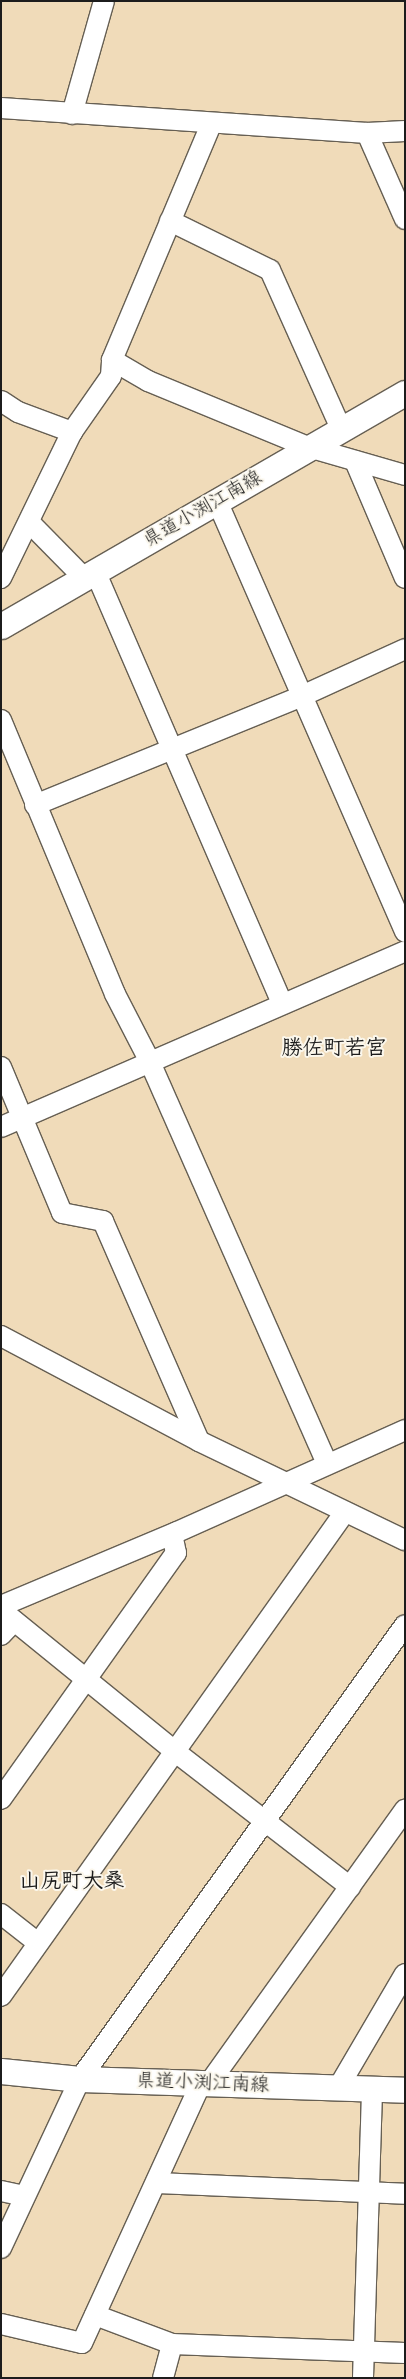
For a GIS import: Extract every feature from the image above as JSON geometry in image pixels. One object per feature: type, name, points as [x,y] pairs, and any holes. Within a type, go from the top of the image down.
[{"type":"main road","name":"県道小渕江南線","points":[[1,626],[308,447],[405,393]]},
{"type":"main road","name":"県道小渕江南線","points":[[1,2071],[80,2079],[405,2090]]},
{"type":"street","points":[[72,114],[104,1]]},
{"type":"street","points":[[1,108],[211,124],[367,133],[405,131]]},
{"type":"street","points":[[4,566],[30,523],[72,432],[111,376],[112,360],[211,124]]},
{"type":"street","points":[[367,133],[405,220]]},
{"type":"street","points":[[170,221],[270,270],[341,429]]},
{"type":"street","points":[[112,360],[148,381],[308,447],[405,475]]},
{"type":"street","points":[[1,401],[18,412],[72,432]]},
{"type":"street","points":[[355,461],[405,578]]},
{"type":"street","points":[[216,501],[405,932]]},
{"type":"street","points":[[30,523],[89,574],[172,749],[282,1003]]},
{"type":"street","points":[[35,806],[302,696],[405,649]]},
{"type":"street","points":[[1,720],[35,806],[115,994],[149,1060],[327,1463]]},
{"type":"street","points":[[1,1127],[149,1060],[405,951]]},
{"type":"street","points":[[1,1067],[62,1213],[103,1221],[199,1441]]},
{"type":"street","points":[[1,1336],[199,1441],[289,1482],[345,1512],[405,1540]]},
{"type":"street","points":[[350,1887],[173,1750],[4,1611],[327,1463],[405,1430]]},
{"type":"street","points":[[1,1996],[173,1750],[345,1512]]},
{"type":"street","points":[[1,1799],[176,1552],[172,1534]]},
{"type":"street","points":[[1,2248],[80,2079],[405,1625]]},
{"type":"street","points":[[1,2324],[82,2343],[205,2082],[405,1810]]},
{"type":"street","points":[[1,1914],[38,1943]]},
{"type":"street","points":[[338,2088],[402,1983]]},
{"type":"street","points":[[363,2378],[372,2089]]},
{"type":"street","points":[[157,2183],[405,2194]]},
{"type":"street","points":[[1,2191],[24,2196]]},
{"type":"street","points":[[95,2315],[172,2344],[405,2353]]},
{"type":"street","points":[[163,2378],[172,2344]]},
{"type":"district","name":"勝佐町若宮","points":[[334,1048]]},
{"type":"district","name":"山尻町大桑","points":[[72,1881]]}]
